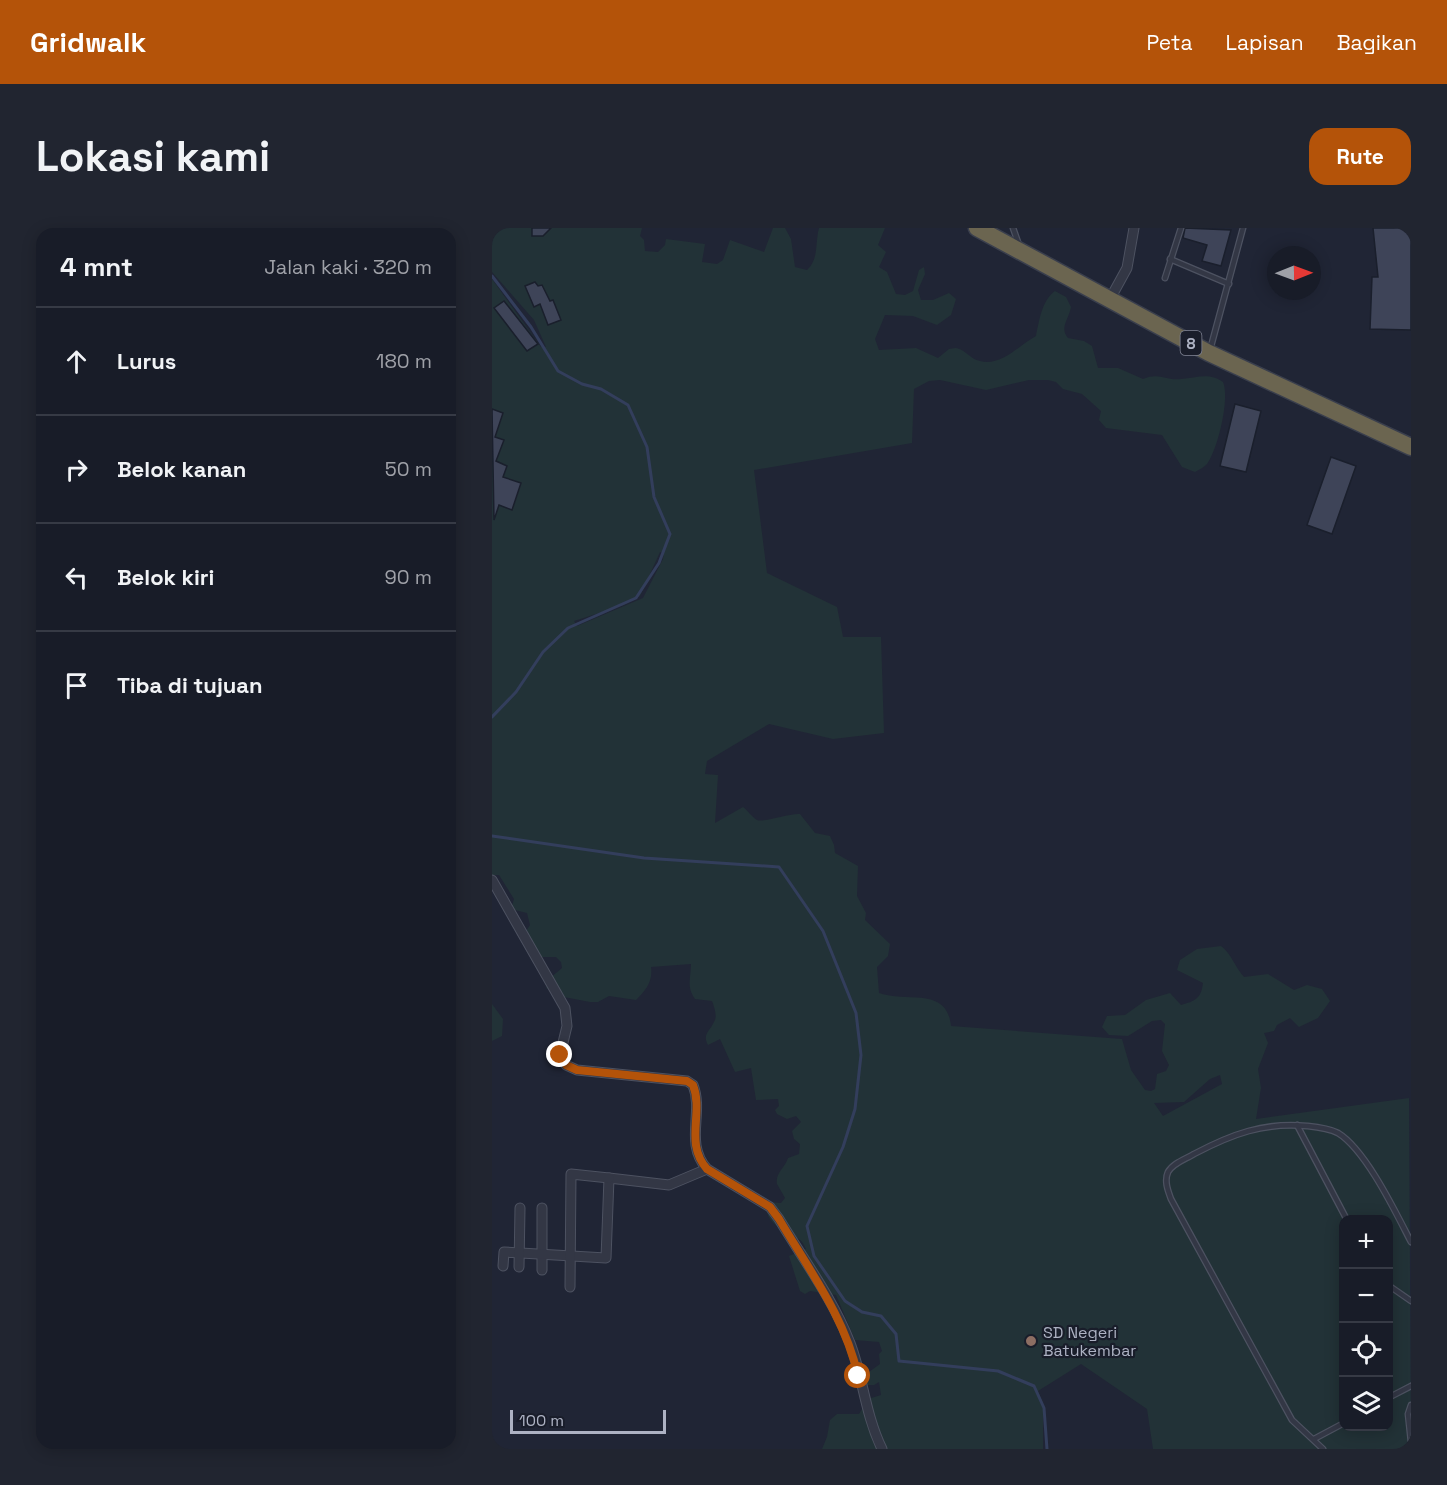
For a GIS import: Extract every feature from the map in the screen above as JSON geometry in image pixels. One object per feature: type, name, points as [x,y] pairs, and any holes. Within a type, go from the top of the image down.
[{"type":"highway","name":"8","points":[[977,228],[1209,353],[1411,447]]},
{"type":"street","points":[[1110,299],[1127,268],[1134,228]]},
{"type":"street","points":[[492,880],[565,1008],[567,1026],[560,1055],[562,1060],[577,1070],[687,1081],[693,1085],[695,1149],[707,1169],[770,1207],[779,1219],[846,1334],[870,1420],[882,1449]]},
{"type":"street","points":[[570,1287],[571,1174],[669,1185],[707,1169]]},
{"type":"street","points":[[503,1266],[504,1252],[606,1258],[609,1178]]},
{"type":"street","points":[[519,1267],[520,1208]]},
{"type":"street","points":[[542,1208],[542,1270]]},
{"type":"lane","points":[[1013,228],[1021,251]]},
{"type":"lane","points":[[1165,278],[1181,228]]},
{"type":"lane","points":[[1209,353],[1230,284],[1243,228]]},
{"type":"lane","points":[[1170,258],[1230,284]]},
{"type":"lane","points":[[1323,1449],[1292,1419],[1171,1199],[1166,1185],[1168,1174],[1174,1166],[1221,1140],[1249,1129],[1284,1124],[1322,1128],[1338,1133],[1371,1170],[1411,1242]]},
{"type":"lane","points":[[1297,1125],[1344,1215]]},
{"type":"lane","points":[[1393,1288],[1411,1301]]},
{"type":"lane","points":[[1393,1396],[1411,1386]]},
{"type":"lane","points":[[1411,1406],[1408,1413],[1411,1442]]},
{"type":"lane","points":[[1314,1439],[1339,1426]]},
{"type":"shaded area","points":[[492,228],[642,228],[640,236],[644,240],[645,251],[658,252],[665,245],[666,239],[705,244],[702,262],[717,264],[723,260],[730,240],[764,252],[773,228],[785,228],[791,239],[795,267],[807,270],[815,256],[819,228],[885,228],[878,245],[886,252],[879,267],[887,272],[896,294],[905,295],[913,291],[919,270],[924,267],[925,274],[918,290],[921,300],[933,300],[949,293],[956,299],[951,315],[937,325],[913,316],[885,315],[875,339],[879,350],[916,348],[938,358],[949,349],[956,348],[977,360],[995,361],[1036,336],[1044,305],[1055,291],[1066,297],[1071,307],[1064,327],[1065,334],[1068,338],[1084,341],[1092,346],[1098,368],[1118,368],[1143,379],[1154,376],[1175,379],[1208,376],[1223,382],[1225,399],[1219,436],[1207,464],[1195,472],[1182,467],[1162,435],[1106,428],[1099,420],[1101,411],[1082,394],[1063,389],[1056,382],[1048,380],[1029,380],[986,390],[940,380],[929,381],[914,389],[912,443],[754,470],[767,573],[837,607],[843,637],[881,637],[884,733],[833,739],[769,724],[707,761],[705,774],[718,775],[715,823],[743,807],[760,821],[800,814],[815,833],[830,836],[835,853],[858,866],[857,896],[866,913],[865,920],[890,944],[888,956],[877,967],[879,993],[934,1001],[942,1005],[948,1014],[951,1026],[1122,1039],[1131,1070],[1145,1090],[1151,1091],[1155,1089],[1157,1074],[1166,1071],[1169,1065],[1162,1051],[1165,1024],[1161,1020],[1152,1021],[1128,1036],[1109,1035],[1102,1027],[1107,1016],[1125,1015],[1146,1000],[1170,993],[1181,1005],[1196,998],[1201,993],[1203,983],[1177,970],[1180,960],[1197,949],[1221,946],[1228,952],[1244,977],[1268,974],[1294,990],[1307,985],[1322,989],[1330,1001],[1318,1018],[1299,1027],[1290,1018],[1277,1025],[1274,1031],[1264,1033],[1268,1043],[1258,1069],[1261,1088],[1256,1119],[1409,1098],[1411,1449],[1153,1449],[1147,1409],[1081,1364],[1038,1391],[1043,1403],[1043,1449],[822,1449],[830,1420],[837,1414],[859,1414],[868,1399],[881,1395],[879,1382],[866,1385],[862,1377],[880,1364],[879,1354],[882,1351],[879,1342],[855,1340],[836,1295],[810,1291],[805,1294],[800,1291],[789,1256],[806,1249],[798,1238],[784,1236],[784,1232],[768,1216],[768,1202],[781,1203],[785,1198],[777,1184],[777,1177],[788,1158],[799,1154],[800,1144],[794,1139],[792,1131],[801,1122],[796,1116],[787,1119],[777,1114],[775,1110],[779,1106],[778,1099],[756,1100],[751,1068],[735,1072],[720,1039],[708,1045],[706,1035],[715,1020],[715,1012],[712,1001],[695,999],[692,994],[691,964],[651,967],[648,985],[636,1000],[609,996],[598,1002],[590,1002],[564,997],[546,988],[550,978],[562,968],[561,962],[556,957],[541,957],[534,945],[520,940],[530,925],[527,913],[511,909],[514,899],[499,875],[492,875],[492,279],[541,347],[546,347],[534,320],[492,272]],"holes":[[[660,552],[664,553],[643,598],[577,626],[574,621],[624,605],[640,596]],[[1220,1075],[1222,1084],[1163,1116],[1154,1103],[1184,1102],[1210,1079]]]},
{"type":"shaded area","points":[[492,1004],[503,1019],[502,1036],[492,1041]]},
{"type":"building","points":[[532,228],[551,228],[543,236],[532,236]]},
{"type":"building","points":[[1185,228],[1231,230],[1221,266],[1202,261],[1207,245],[1183,238]]},
{"type":"building","points":[[1373,228],[1411,228],[1411,330],[1370,329],[1372,277],[1378,277]]},
{"type":"building","points":[[535,282],[538,286],[542,285],[550,301],[553,300],[561,320],[548,325],[540,304],[534,307],[525,286]]},
{"type":"building","points":[[504,301],[538,344],[527,351],[494,308]]},
{"type":"building","points":[[1235,404],[1261,411],[1246,472],[1220,466]]},
{"type":"building","points":[[492,409],[503,413],[495,437],[504,440],[496,461],[507,466],[503,477],[521,483],[512,510],[499,505],[494,520]]},
{"type":"building","points":[[1331,457],[1356,466],[1332,534],[1307,525]]},
{"type":"waterway","points":[[492,276],[531,327],[558,371],[582,384],[601,389],[628,405],[647,447],[654,497],[670,534],[659,563],[636,598],[568,628],[543,652],[516,692],[492,717]]},
{"type":"waterway","points":[[492,836],[644,858],[779,867],[823,931],[856,1013],[861,1055],[855,1109],[843,1147],[807,1226],[814,1256],[845,1301],[862,1312],[881,1316],[896,1334],[899,1361],[998,1371],[1034,1386],[1044,1408],[1047,1449]]},
{"type":"place","name":"SD Negeri Batukembar","points":[[1031,1341]]},
{"type":"route","points":[[560,1055],[566,1065],[577,1070],[687,1081],[693,1085],[695,1090],[694,1141],[697,1155],[707,1169],[770,1207],[779,1219],[841,1323],[851,1345],[858,1376]]}]
